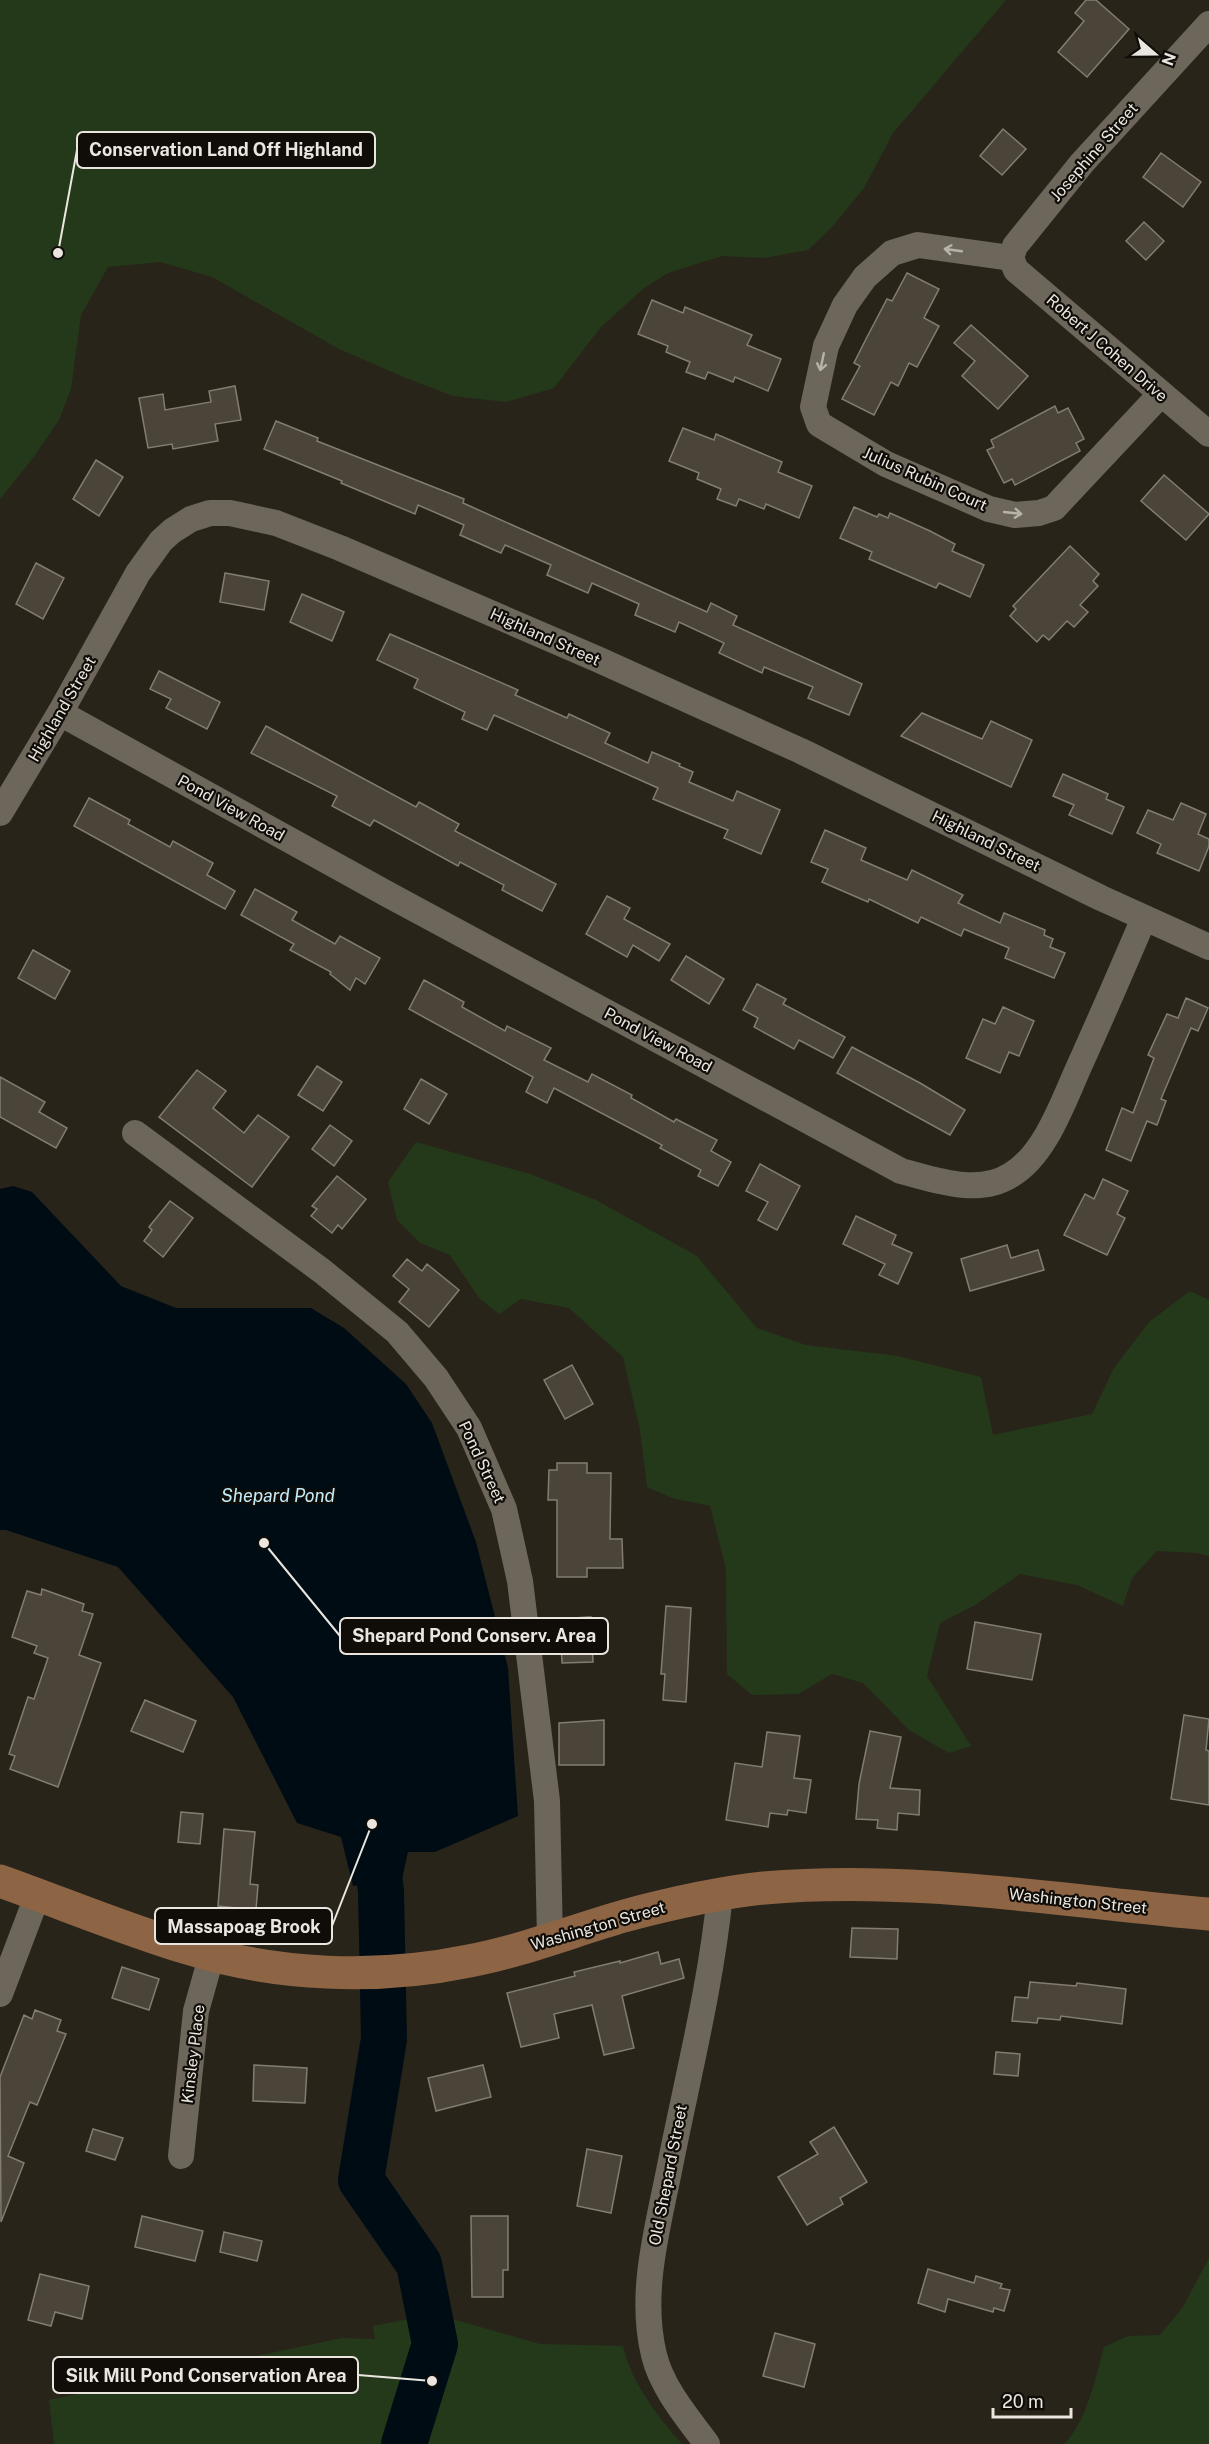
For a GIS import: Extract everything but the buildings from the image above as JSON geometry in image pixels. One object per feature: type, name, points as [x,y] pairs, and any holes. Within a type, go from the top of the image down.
[{"type":"main road","name":"Washington Street","points":[[0,1881],[188,1948],[212,1954],[298,1970],[370,1973],[468,1962],[625,1916],[720,1894],[794,1886],[882,1885],[985,1892],[1209,1914]]},
{"type":"street","name":"Josephine Street","points":[[1011,258],[1015,246],[1082,163],[1208,28]]},
{"type":"street","name":"Julius Rubin Court","points":[[1011,258],[918,245],[892,252],[865,277],[845,304],[826,346],[813,407],[819,424],[886,465],[989,509],[1015,515],[1039,513],[1054,508],[1160,395]]},
{"type":"street","name":"Robert J Cohen Drive","points":[[1011,258],[1016,270],[1160,395],[1209,434]]},
{"type":"street","name":"Highland Street","points":[[0,813],[60,713],[138,573],[161,541],[180,524],[200,516],[219,513],[243,515],[276,524],[340,548],[790,746],[1144,918],[1209,947]]},
{"type":"street","name":"Pond View Road","points":[[60,713],[389,895],[901,1171],[943,1182],[975,1186],[1011,1176],[1031,1159],[1052,1125],[1144,918]]},
{"type":"street","name":"Pond Street","points":[[135,1133],[322,1271],[397,1332],[436,1378],[469,1428],[504,1509],[520,1581],[546,1801],[550,1939]]},
{"type":"street","points":[[0,1994],[38,1894]]},
{"type":"street","name":"Old Shepard Street","points":[[707,2444],[664,2382],[654,2356],[648,2308],[653,2251],[714,1947],[720,1894]]},
{"type":"street","name":"Kinsley Place","points":[[181,2156],[196,2011],[212,1954]]},
{"type":"green space","points":[[0,0],[1006,0],[893,133],[864,188],[833,226],[808,250],[764,258],[722,256],[668,273],[643,289],[601,327],[554,388],[506,402],[453,396],[339,349],[212,277],[160,262],[108,267],[81,315],[71,389],[59,420],[33,458],[0,499]]},
{"type":"green space","points":[[416,1142],[530,1174],[596,1200],[697,1256],[757,1328],[806,1345],[898,1356],[981,1377],[993,1435],[1092,1414],[1114,1368],[1149,1322],[1190,1291],[1209,1300],[1209,1556],[1197,1553],[1157,1551],[1132,1578],[1123,1606],[1077,1585],[1020,1574],[975,1605],[940,1623],[927,1676],[971,1746],[949,1753],[909,1730],[863,1683],[832,1674],[798,1694],[752,1695],[727,1674],[726,1569],[710,1506],[672,1498],[647,1487],[640,1430],[623,1357],[569,1308],[521,1299],[499,1314],[479,1298],[450,1255],[420,1243],[397,1220],[388,1182]]},
{"type":"green space","points":[[1209,2258],[1209,2444],[1064,2444],[1072,2435],[1084,2412],[1104,2347],[1128,2336],[1160,2335],[1183,2307]]},
{"type":"green space","points":[[435,2314],[540,2344],[623,2346],[639,2386],[654,2410],[682,2444],[54,2444],[49,2400],[342,2338],[375,2339],[373,2326]]},
{"type":"water","name":"Shepard Pond","points":[[13,1186],[32,1192],[121,1286],[176,1308],[311,1308],[344,1328],[406,1384],[432,1423],[476,1542],[508,1668],[518,1816],[435,1852],[408,1852],[402,1879],[353,1886],[341,1837],[297,1823],[233,1697],[118,1567],[0,1530],[0,1189]]},
{"type":"waterway","points":[[372,1820],[381,1891],[384,2039],[361,2180],[419,2264],[435,2344],[404,2444]]},
{"type":"place","name":"Conservation Land Off Highland","points":[[58,253]]},
{"type":"place","name":"Shepard Pond Conserv. Area","points":[[264,1543]]},
{"type":"place","name":"Massapoag Brook","points":[[372,1824]]},
{"type":"place","name":"Silk Mill Pond Conservation Area","points":[[432,2381]]}]
